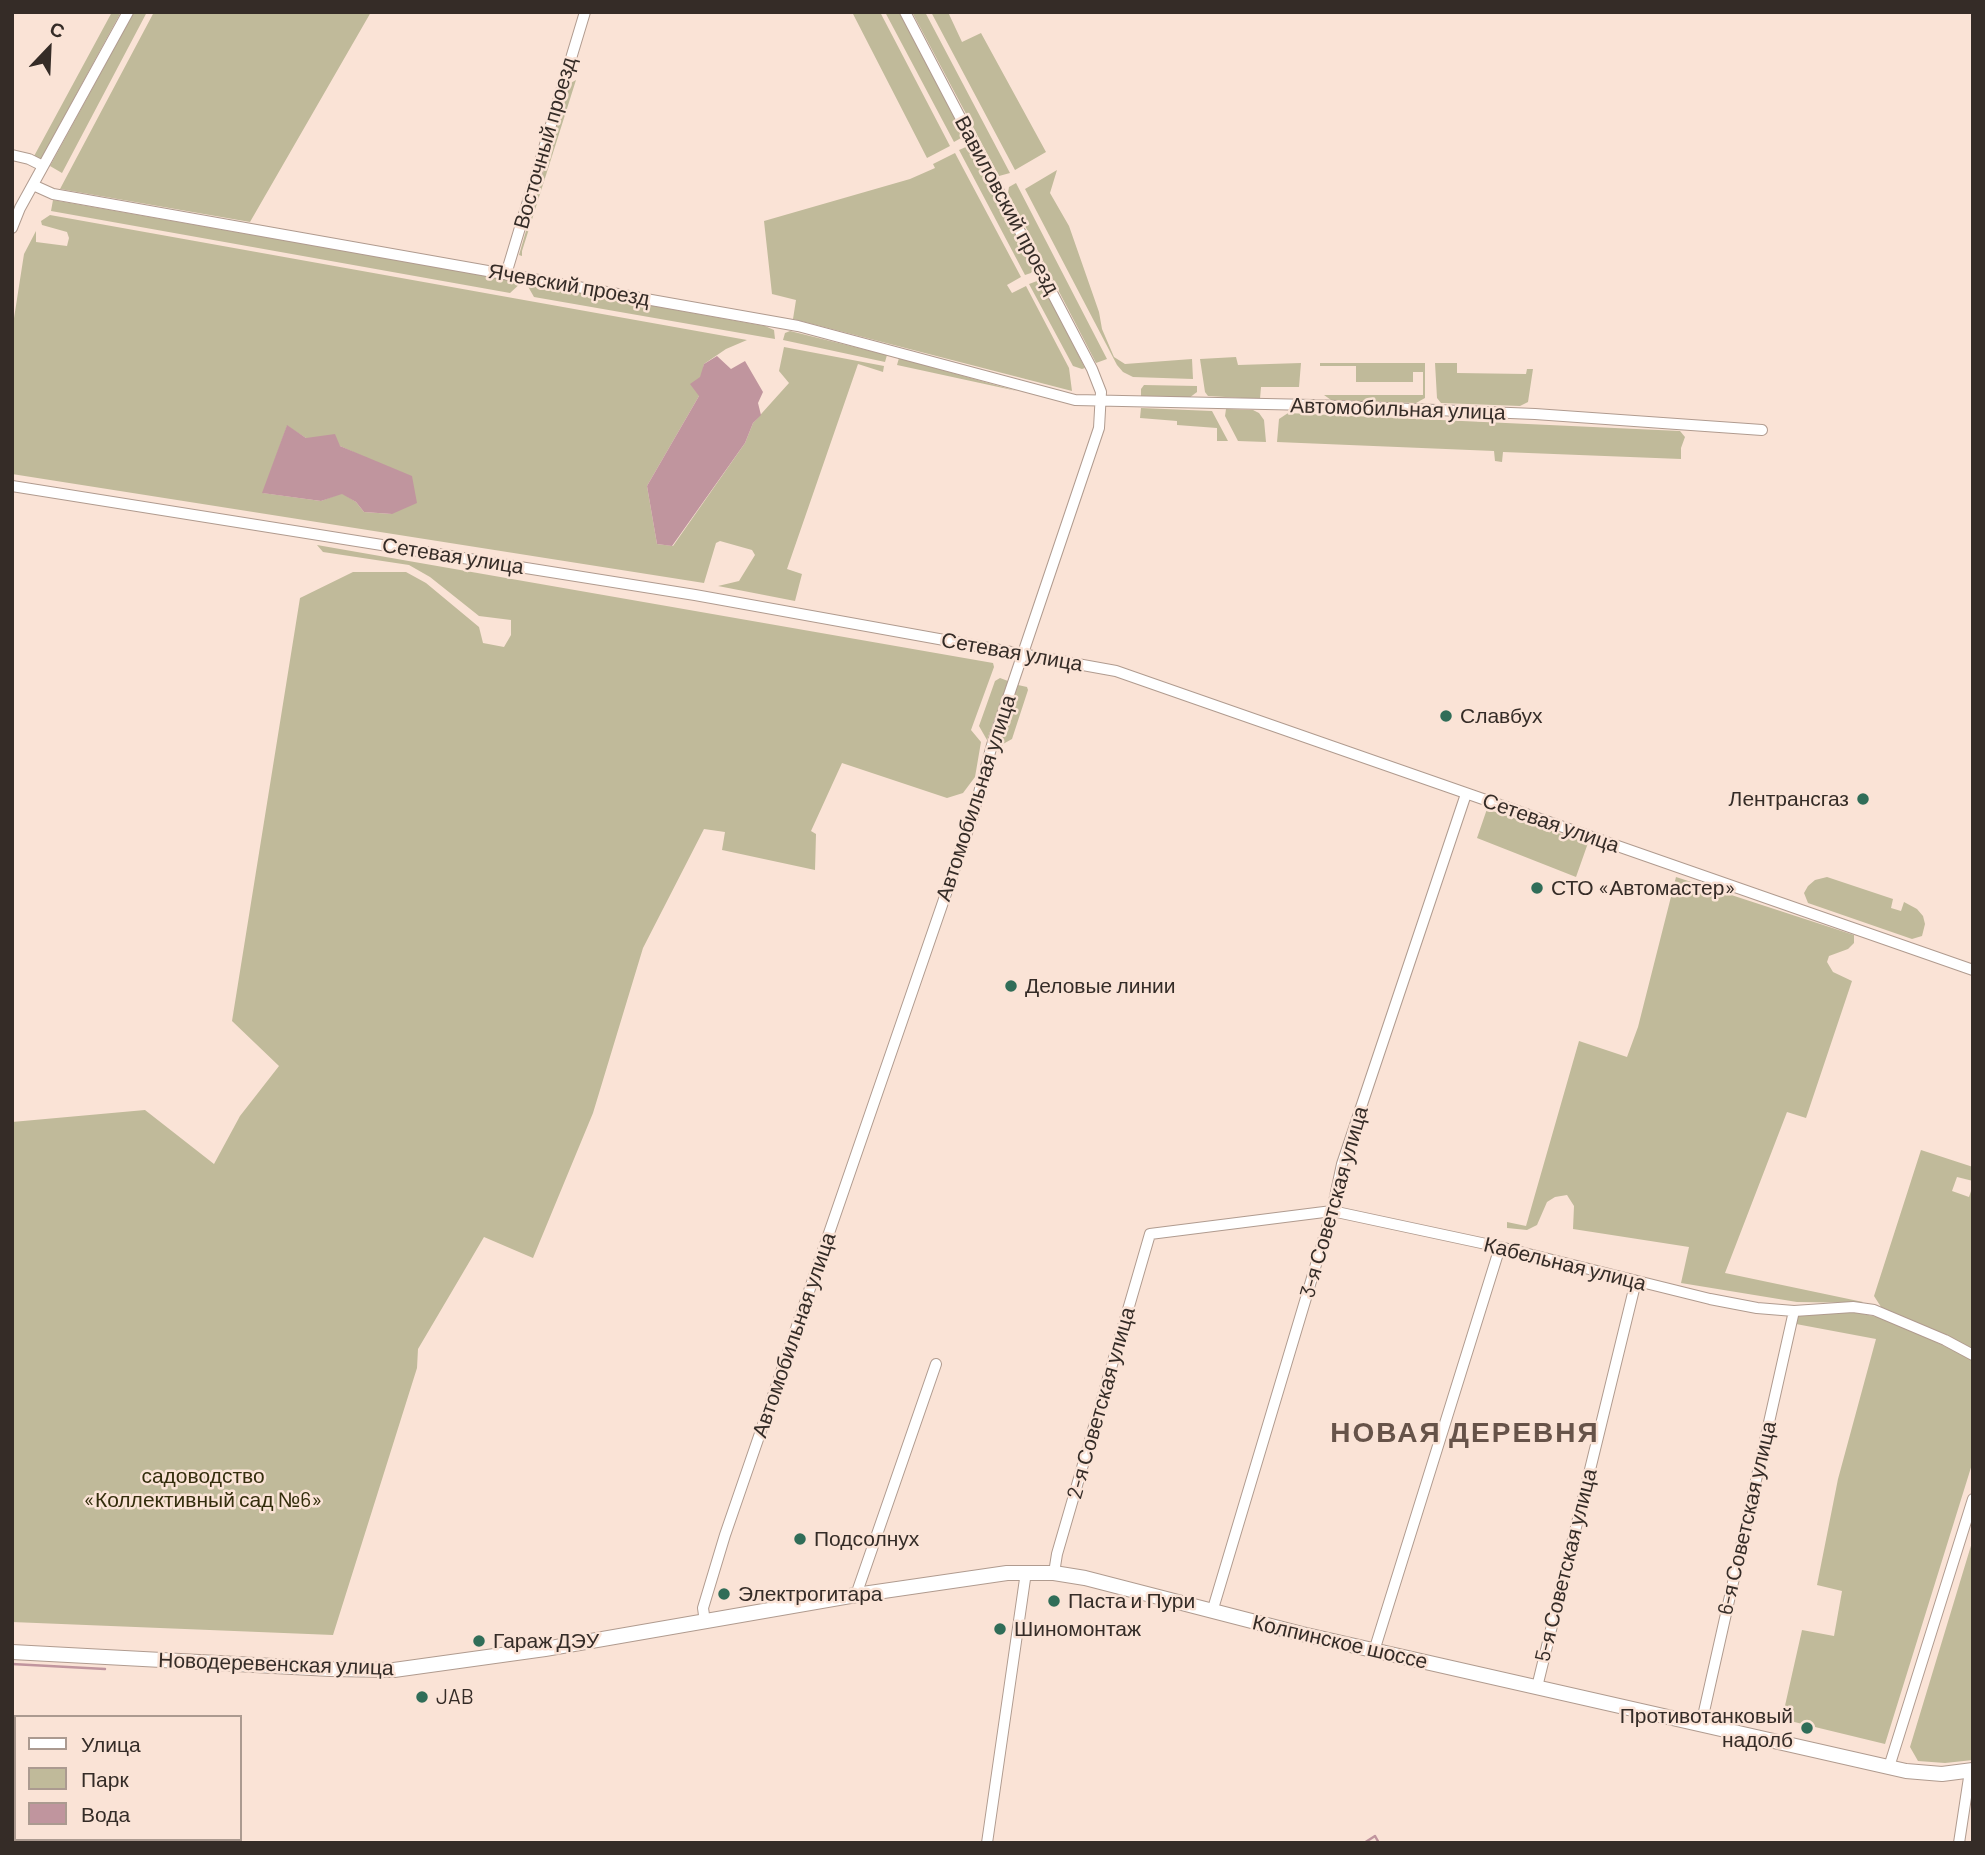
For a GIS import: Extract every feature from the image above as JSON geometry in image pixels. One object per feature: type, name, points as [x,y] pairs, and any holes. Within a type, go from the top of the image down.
[{"type":"main road","name":"Колпинское шоссе","points":[[705,1622],[856,1595],[1026,1572],[1054,1573],[1085,1578],[1374,1651],[1889,1767],[1929,1773],[1971,1771]]},
{"type":"main road","name":"Новодеревенская улица","points":[[12,1652],[394,1670],[705,1622]]},
{"type":"street","points":[[12,228],[20,208],[128,12]]},
{"type":"street","name":"Восточный проезд","points":[[506,274],[584,12]]},
{"type":"street","name":"Вавиловский проезд","points":[[905,12],[1092,369],[1101,392],[1101,401]]},
{"type":"street","points":[[12,155],[43,166]]},
{"type":"street","name":"Ячевский проезд","points":[[33,185],[54,194],[798,326],[1074,400],[1101,401]]},
{"type":"street","name":"Автомобильная улица","points":[[705,1622],[703,1608],[725,1535],[972,818],[992,746],[1099,428],[1101,401],[1313,405],[1508,413],[1762,430]]},
{"type":"street","name":"Сетевая улица","points":[[12,486],[695,595],[1132,675],[1973,970]]},
{"type":"street","name":"3-я Советская улица","points":[[1212,1612],[1332,1211],[1342,1164],[1466,794]]},
{"type":"street","name":"Кабельная улица","points":[[1150,1234],[1332,1211],[1500,1247],[1757,1308],[1794,1311],[1853,1307],[1874,1310],[1973,1355]]},
{"type":"street","name":"2-я Советская улица","points":[[1054,1573],[1057,1554],[1150,1234]]},
{"type":"street","points":[[1374,1651],[1500,1247]]},
{"type":"street","name":"5-я Советская улица","points":[[1537,1687],[1636,1281]]},
{"type":"street","name":"6-я Советская улица","points":[[1701,1725],[1794,1311]]},
{"type":"street","points":[[856,1595],[936,1364]]},
{"type":"street","points":[[1889,1767],[1973,1499]]},
{"type":"street","points":[[987,1843],[1026,1572]]},
{"type":"street","points":[[1959,1843],[1971,1771]]},
{"type":"green space","points":[[112,12],[121,12],[40,161],[33,158]]},
{"type":"green space","points":[[134,12],[147,12],[62,173],[50,166]]},
{"type":"green space","points":[[154,12],[371,12],[250,222],[60,189]]},
{"type":"green space","points":[[852,12],[880,12],[950,146],[927,158]]},
{"type":"green space","points":[[885,12],[899,12],[962,129],[961,138],[954,142]]},
{"type":"green space","points":[[912,12],[925,12],[1010,173],[999,176]]},
{"type":"green space","points":[[931,12],[948,12],[962,42],[981,33],[1046,152],[1015,170]]},
{"type":"green space","points":[[576,80],[522,256],[519,255],[569,84]]},
{"type":"green space","points":[[968,146],[1034,267],[1031,273],[1025,275],[959,150]]},
{"type":"green space","points":[[955,153],[1021,277],[1007,285],[1012,293],[1026,286],[1069,368],[1072,391],[793,319],[796,300],[772,294],[764,221],[910,179],[935,168],[933,164]]},
{"type":"green space","points":[[1057,170],[1050,193],[1069,226],[1099,312],[1102,329],[1114,357],[1125,364],[1192,359],[1193,379],[1133,377],[1117,365],[1025,189]]},
{"type":"green space","points":[[1016,183],[1107,359],[1096,363],[1008,193],[1009,187]]},
{"type":"green space","points":[[53,200],[522,282],[510,293],[51,211]]},
{"type":"green space","points":[[50,215],[747,340],[726,349],[704,364],[699,396],[647,486],[657,544],[673,546],[745,443],[753,423],[789,383],[779,371],[784,347],[884,366],[883,372],[858,364],[787,569],[802,574],[795,601],[718,586],[739,581],[755,555],[752,550],[720,541],[716,543],[704,583],[12,474],[12,331],[24,254],[36,231],[36,242],[67,246],[69,238],[67,232],[42,225],[41,221]],"holes":[[[287,426],[306,438],[340,446],[373,461],[392,514],[364,512],[356,502],[342,493],[321,501],[263,493]]]},
{"type":"green space","points":[[1037,281],[1043,283],[1085,368],[1073,366],[1029,284]]},
{"type":"green space","points":[[526,283],[765,326],[774,330],[775,339],[534,297]]},
{"type":"green space","points":[[790,331],[887,355],[885,362],[783,340],[785,333]]},
{"type":"green space","points":[[1236,357],[1238,365],[1301,363],[1299,387],[1261,387],[1260,399],[1208,396],[1200,359]]},
{"type":"green space","points":[[899,358],[1017,391],[897,365]]},
{"type":"green space","points":[[1320,363],[1425,363],[1425,398],[1416,403],[1331,400],[1324,395],[1423,395],[1423,372],[1413,372],[1413,382],[1356,382],[1356,366],[1320,366]]},
{"type":"green space","points":[[1435,363],[1457,363],[1457,373],[1526,374],[1527,369],[1533,369],[1528,402],[1520,406],[1441,403],[1437,398]]},
{"type":"green space","points":[[1144,385],[1197,386],[1197,392],[1189,398],[1141,396]]},
{"type":"green space","points":[[1141,408],[1212,411],[1228,441],[1217,441],[1217,428],[1177,425],[1177,421],[1140,418]]},
{"type":"green space","points":[[1226,409],[1253,410],[1259,413],[1264,420],[1266,442],[1238,441],[1225,416]]},
{"type":"green space","points":[[1288,413],[1680,431],[1685,437],[1681,459],[1503,452],[1502,462],[1495,461],[1494,451],[1277,442],[1279,419]]},
{"type":"green space","name":"садоводство «Коллективный сад №6»","points":[[317,545],[993,663],[994,667],[971,730],[981,742],[975,777],[963,793],[947,798],[842,763],[811,831],[816,834],[815,870],[722,850],[725,832],[704,829],[643,948],[593,1113],[533,1258],[484,1237],[418,1349],[417,1368],[333,1635],[12,1622],[12,1122],[145,1110],[214,1164],[240,1116],[279,1066],[232,1021],[300,598],[353,572],[406,572],[426,583],[479,627],[483,643],[504,647],[511,635],[511,620],[479,616],[430,577],[409,565],[323,552]]},
{"type":"green space","points":[[1000,678],[1008,681],[987,740],[979,726],[995,681]]},
{"type":"green space","points":[[1018,685],[1027,687],[1028,690],[1012,739],[1003,744],[1000,752],[999,739]]},
{"type":"green space","points":[[1487,809],[1588,843],[1576,877],[1477,838]]},
{"type":"green space","points":[[1676,877],[1854,935],[1854,943],[1848,949],[1829,956],[1827,962],[1833,972],[1852,981],[1806,1118],[1787,1112],[1725,1273],[1863,1302],[1861,1303],[1797,1302],[1681,1283],[1689,1247],[1573,1229],[1574,1206],[1567,1195],[1547,1202],[1537,1225],[1527,1230],[1507,1228],[1507,1222],[1526,1226],[1579,1041],[1627,1057],[1638,1027]]},
{"type":"green space","points":[[1827,877],[1893,899],[1891,908],[1901,911],[1904,902],[1917,909],[1925,924],[1922,936],[1912,939],[1808,903],[1804,893],[1808,886],[1815,880]]},
{"type":"green space","points":[[1921,1150],[1973,1167],[1973,1181],[1957,1177],[1952,1191],[1969,1197],[1973,1185],[1973,1350],[1883,1310],[1874,1296]]},
{"type":"green space","points":[[1850,1311],[1891,1320],[1973,1360],[1973,1461],[1885,1744],[1782,1719],[1802,1630],[1834,1636],[1842,1591],[1817,1585],[1838,1479],[1876,1339],[1796,1324],[1797,1313]]},
{"type":"green space","points":[[1973,1539],[1973,1760],[1945,1763],[1918,1761],[1910,1747]]},
{"type":"water","points":[[717,356],[731,369],[745,361],[763,392],[758,403],[761,415],[753,423],[745,443],[672,546],[657,544],[647,486],[699,396],[690,384],[700,377],[704,364]]},
{"type":"water","points":[[287,425],[306,438],[335,434],[340,446],[412,476],[417,503],[392,514],[364,512],[356,502],[342,494],[321,501],[262,493]]},
{"type":"waterway","points":[[12,1664],[105,1669]]},
{"type":"waterway","points":[[1364,1843],[1375,1836],[1379,1843]]},
{"type":"place","name":"Славбух","points":[[1446,716]]},
{"type":"place","name":"Лентрансгаз","points":[[1863,799]]},
{"type":"place","name":"СТО «Автомастер»","points":[[1537,888]]},
{"type":"place","name":"Деловые линии","points":[[1011,986]]},
{"type":"place","name":"Подсолнух","points":[[800,1539]]},
{"type":"place","name":"Электрогитара","points":[[724,1594]]},
{"type":"place","name":"Паста и Пури","points":[[1054,1601]]},
{"type":"place","name":"Шиномонтаж","points":[[1000,1629]]},
{"type":"place","name":"Гараж ДЭУ","points":[[479,1641]]},
{"type":"place","name":"JAB","points":[[422,1697]]},
{"type":"place","name":"Противотанковый надолб","points":[[1807,1728]]},
{"type":"district","name":"НОВАЯ ДЕРЕВНЯ","points":[[1465,1433]]}]
